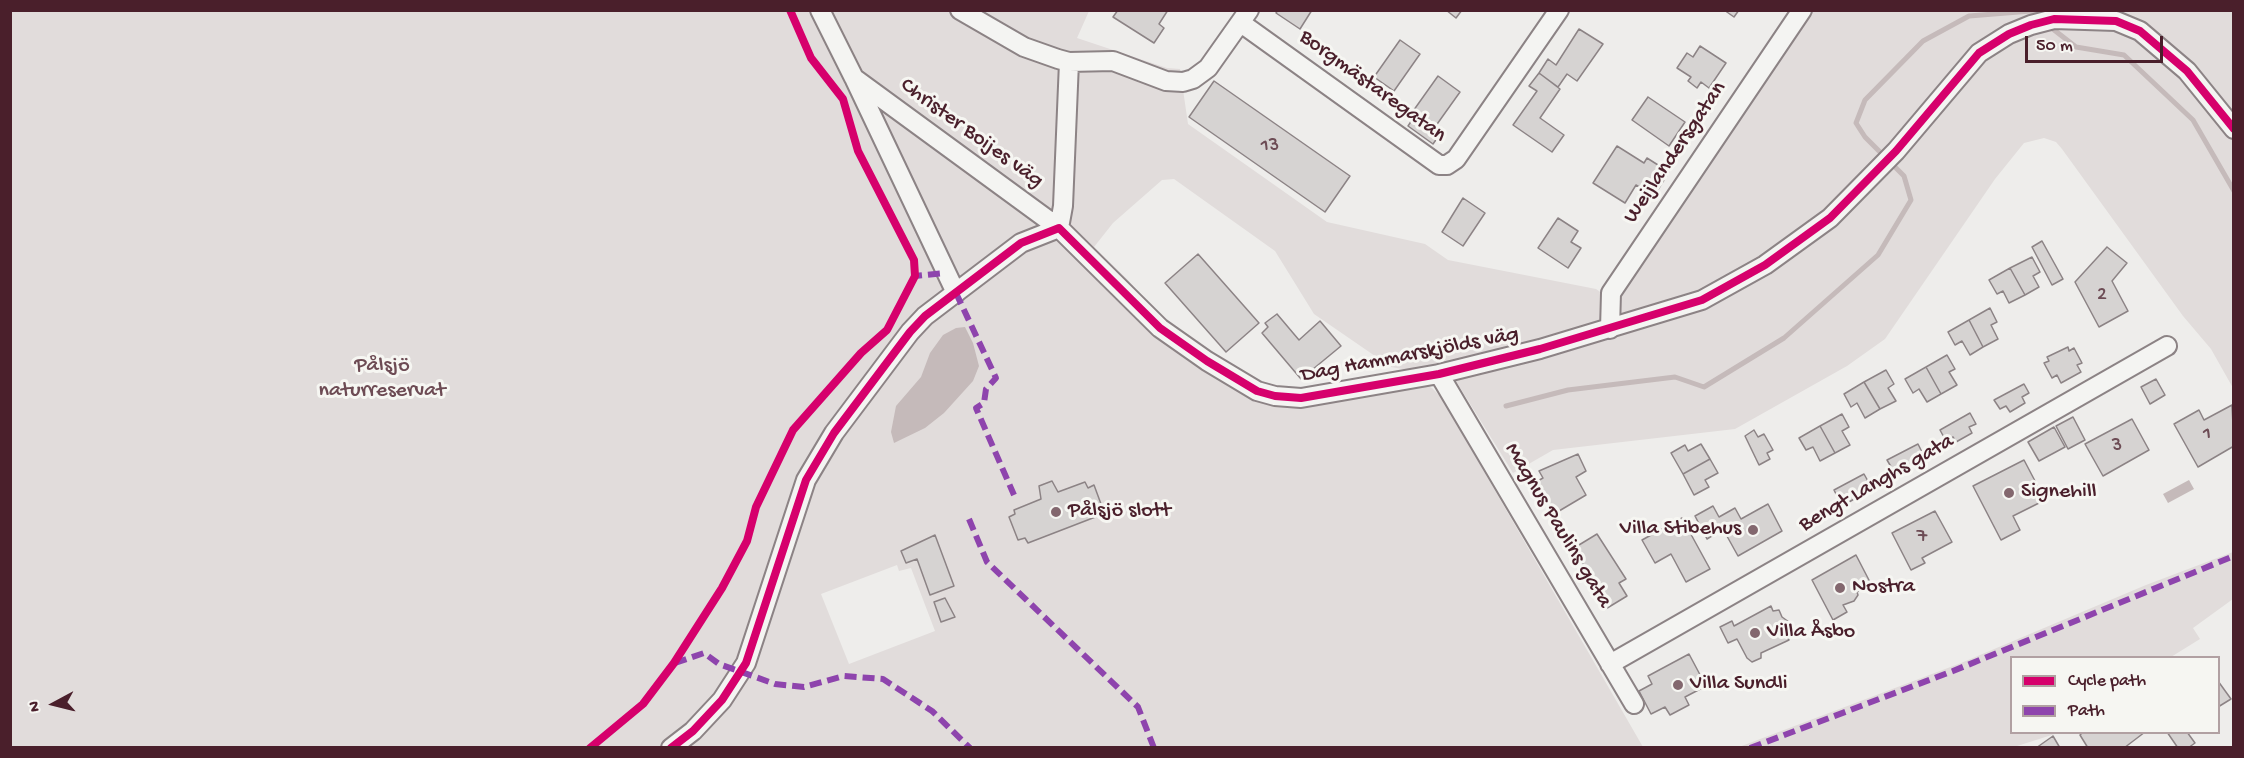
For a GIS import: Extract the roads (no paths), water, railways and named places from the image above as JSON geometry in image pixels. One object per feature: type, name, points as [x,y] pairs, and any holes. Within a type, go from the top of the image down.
[{"type":"street","name":"Christer Boijes väg","points":[[820,10],[956,292]]},
{"type":"street","points":[[960,10],[1024,47],[1070,62],[1113,61],[1166,81],[1183,82],[1193,79],[1208,68],[1245,17]]},
{"type":"street","name":"Borgmästaregatan","points":[[1245,17],[1439,165],[1447,165],[1456,159],[1559,10]]},
{"type":"street","name":"Weijlandersgatan","points":[[1610,328],[1611,292],[1802,10]]},
{"type":"street","name":"Dag Hammarskjölds väg","points":[[1059,228],[1160,328],[1207,361],[1257,391],[1275,396],[1301,398],[1438,374],[1610,328],[1702,300],[1765,265],[1830,218],[1896,151],[1979,53],[2009,34],[2054,19],[2116,21],[2140,31],[2162,47],[2187,71],[2234,129]]},
{"type":"street","points":[[671,747],[693,731],[722,700],[746,663],[806,480],[834,433],[910,332],[956,292],[1021,243],[1059,228],[1063,206],[1070,62]]},
{"type":"street","name":"Christer Boijes väg","points":[[854,78],[1059,228]]},
{"type":"street","name":"Bengt Langhs gata","points":[[1611,664],[2167,346]]},
{"type":"street","name":"Magnus Paulins gata","points":[[1438,374],[1634,704]]},
{"type":"waterway","points":[[1506,406],[1568,390],[1675,377],[1704,387],[1784,338],[1878,255],[1911,200],[1904,176],[1865,137],[1856,123],[1865,100],[1923,41],[1969,16],[2031,11],[2039,18]]},
{"type":"waterway","points":[[2049,26],[2076,47],[2124,55],[2193,120],[2234,191]]},
{"type":"place","name":"Signehill","points":[[2009,493]]},
{"type":"place","name":"Pålsjö slott","points":[[1056,512]]},
{"type":"place","name":"Villa Stibehus","points":[[1753,530]]},
{"type":"place","name":"Nostra","points":[[1840,588]]},
{"type":"place","name":"Villa Åsbo","points":[[1755,633]]},
{"type":"place","name":"Villa Sundli","points":[[1678,685]]},
{"type":"park label","name":"Pålsjö naturreservat","points":[[382,380]]}]
